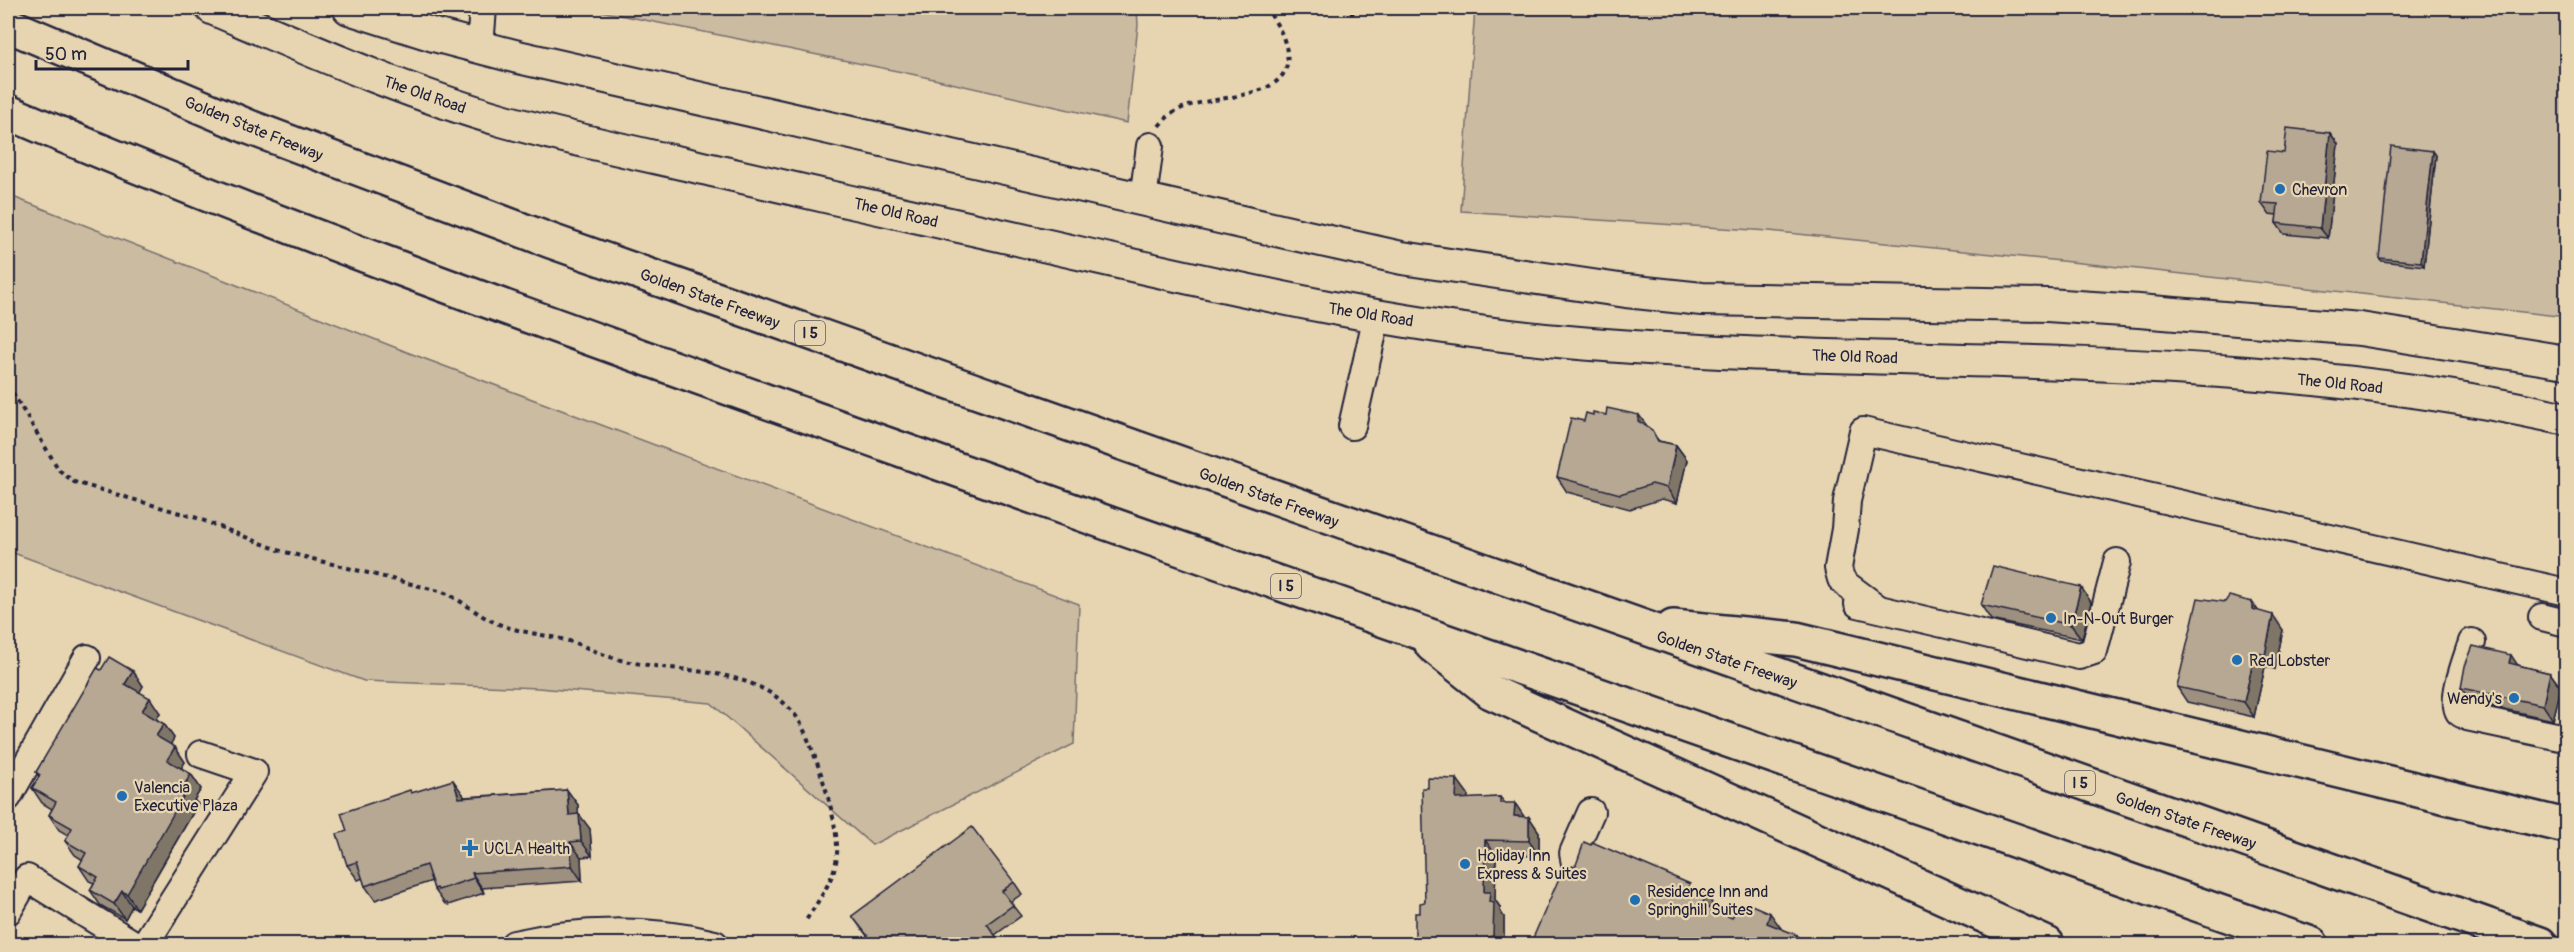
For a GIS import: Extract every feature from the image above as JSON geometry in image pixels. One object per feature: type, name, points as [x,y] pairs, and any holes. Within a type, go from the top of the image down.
[{"type":"highway","name":"Golden State Freeway","points":[[8,25],[249,127],[529,233],[2540,945]]},
{"type":"highway","name":"I 5","points":[[8,112],[219,200],[368,258],[1139,535],[2311,945]]},
{"type":"highway","name":"I 5","points":[[1621,621],[1796,639],[2566,826]]},
{"type":"highway","name":"I 5","points":[[1411,630],[1491,692],[2047,945]]},
{"type":"main road","name":"The Old Road","points":[[212,8],[369,75],[502,120],[992,234],[1300,302],[1567,342],[1849,357],[2105,365],[2341,382],[2516,407],[2566,419]]},
{"type":"main road","points":[[350,8],[480,47],[1402,258],[1626,291],[1702,299],[2047,305],[2139,310],[2360,329],[2566,362]]},
{"type":"street","points":[[480,47],[483,8]]},
{"type":"street","points":[[1143,199],[1150,146]]},
{"type":"street","points":[[1352,426],[1377,315]]},
{"type":"street","points":[[2117,562],[2094,651],[2079,656],[1845,600],[1827,577],[1826,564],[1833,525],[1847,501],[1863,431],[2566,592]]},
{"type":"street","points":[[2542,617],[2566,622]]},
{"type":"street","points":[[2472,642],[2460,679],[2456,705],[2459,712],[2467,717],[2565,738]]},
{"type":"street","points":[[8,797],[87,658]]},
{"type":"street","points":[[145,945],[254,772],[201,754]]},
{"type":"street","points":[[1576,869],[1573,853],[1591,812]]},
{"type":"street","points":[[8,911],[27,878],[134,945]]},
{"type":"street","points":[[513,945],[598,933],[651,934],[715,945]]},
{"type":"path","points":[[1150,146],[1160,126],[1177,110],[1255,92],[1279,80],[1286,69],[1288,56],[1284,38],[1267,8]]},
{"type":"path","points":[[1343,8],[1348,13],[1355,13],[1362,8]]},
{"type":"path","points":[[8,385],[59,471],[74,482],[197,518],[281,551],[443,592],[461,600],[493,622],[526,633],[569,641],[624,661],[746,680],[776,696],[799,720],[811,747],[838,840],[836,863],[805,922]]},
{"type":"path","points":[[8,398],[16,400]]},
{"type":"shaded area","points":[[585,8],[1137,8],[1138,25],[1127,123],[907,73]]},
{"type":"shaded area","points":[[1475,8],[2566,8],[2566,317],[2138,269],[1769,231],[1461,211]]},
{"type":"shaded area","points":[[8,195],[412,354],[1079,604],[1074,744],[872,845],[711,703],[538,688],[364,681],[8,551]]},
{"type":"building","points":[[2287,128],[2330,133],[2320,228],[2276,223],[2278,204],[2261,203],[2267,151],[2284,153]]},
{"type":"building","name":"Chevron","points":[[2391,146],[2433,151],[2421,262],[2379,258]]},
{"type":"building","points":[[1607,408],[1639,415],[1638,421],[1652,430],[1658,441],[1676,445],[1667,488],[1652,484],[1620,494],[1557,477],[1571,418],[1584,421],[1586,413],[1593,415],[1593,412],[1606,415]]},
{"type":"building","points":[[1993,566],[2081,587],[2071,625],[1981,605]]},
{"type":"building","name":"Red Lobster","points":[[2229,596],[2252,602],[2252,609],[2273,615],[2265,655],[2255,652],[2244,702],[2177,687],[2198,598],[2225,602]]},
{"type":"building","points":[[2473,646],[2511,655],[2509,663],[2550,673],[2543,705],[2461,688],[2465,666]]},
{"type":"building","name":"Valencia Executive Plaza","points":[[109,657],[133,671],[125,684],[150,698],[142,711],[164,724],[156,736],[175,747],[167,760],[191,774],[183,787],[187,790],[127,894],[122,891],[114,904],[90,890],[98,877],[79,866],[86,853],[65,841],[72,828],[49,815],[56,802],[32,788],[40,775],[36,772],[97,668],[101,670]]},
{"type":"building","name":"Holiday Inn Express & Suites","points":[[1428,778],[1457,779],[1456,799],[1500,797],[1500,803],[1515,803],[1514,816],[1529,817],[1529,841],[1485,840],[1484,892],[1490,892],[1489,902],[1494,903],[1493,936],[1488,937],[1488,945],[1415,945],[1415,913],[1420,913],[1420,903],[1425,902],[1422,788],[1428,788]]},
{"type":"building","name":"UCLA Health","points":[[453,780],[459,798],[567,790],[569,815],[579,814],[581,841],[570,842],[572,866],[472,873],[474,878],[438,890],[434,889],[426,865],[365,886],[357,862],[347,865],[337,834],[347,831],[341,813],[410,790],[411,793]]},
{"type":"building","points":[[972,827],[1014,882],[1002,891],[1013,905],[987,924],[1002,945],[875,945],[852,916]]},
{"type":"building","name":"Residence Inn and Springhill Suites","points":[[1584,842],[1591,845],[1592,842],[1690,884],[1688,888],[1706,894],[1702,905],[1732,918],[1736,909],[1743,912],[1747,903],[1770,913],[1767,923],[1797,935],[1793,945],[1530,945],[1563,869],[1576,865]]},
{"type":"place","name":"Chevron","points":[[2280,189]]},
{"type":"place","name":"In-N-Out Burger","points":[[2051,618]]},
{"type":"place","name":"Red Lobster","points":[[2237,660]]},
{"type":"place","name":"Wendy's","points":[[2514,698]]},
{"type":"place","name":"Valencia Executive Plaza","points":[[122,796]]},
{"type":"place","name":"UCLA Health","points":[[470,848]]},
{"type":"place","name":"Holiday Inn Express & Suites","points":[[1465,864]]},
{"type":"place","name":"Residence Inn and Springhill Suites","points":[[1635,900]]}]
